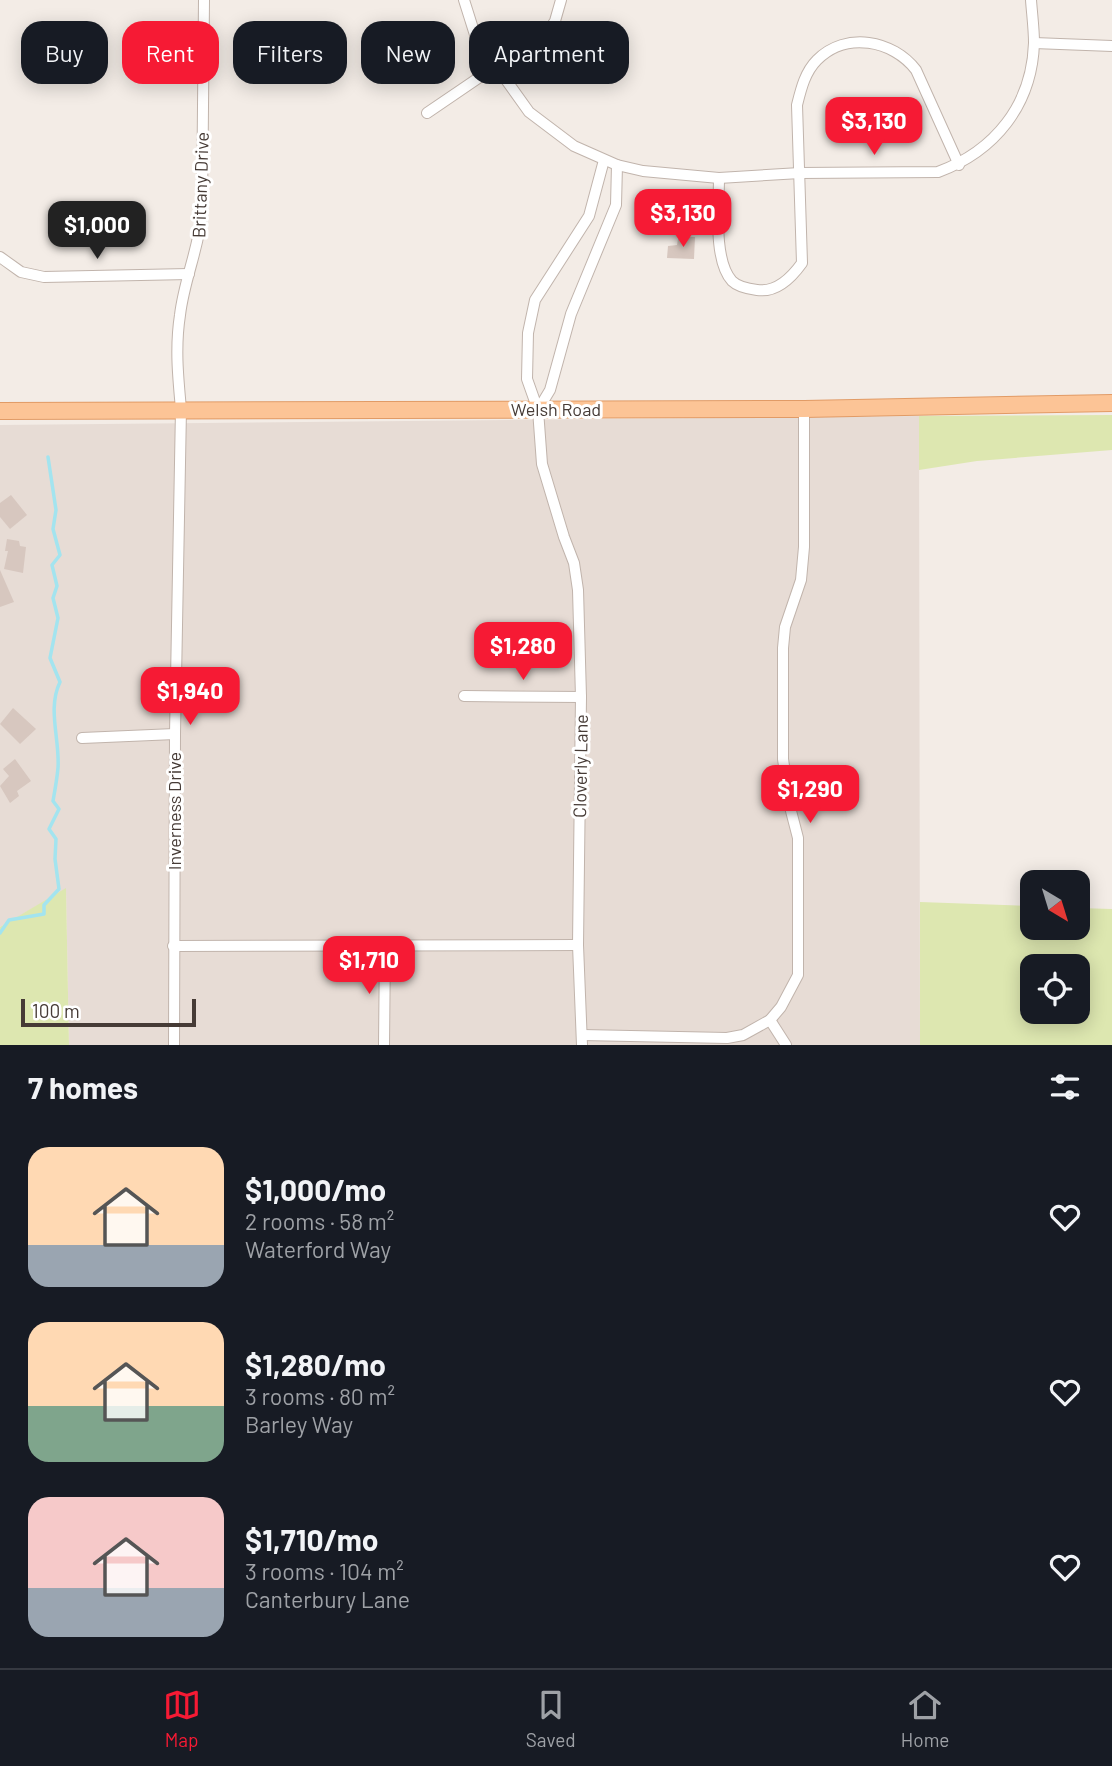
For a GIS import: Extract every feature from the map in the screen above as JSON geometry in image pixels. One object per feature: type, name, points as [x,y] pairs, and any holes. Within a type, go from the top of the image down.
[{"type":"main road","name":"Welsh Road","points":[[0,411],[804,409],[1112,403]]},
{"type":"street","name":"Brittany Drive","points":[[181,409],[176,362],[180,314],[200,238],[202,213],[204,0]]},
{"type":"street","points":[[464,0],[471,21]]},
{"type":"street","points":[[555,21],[561,0]]},
{"type":"street","points":[[508,84],[529,112],[574,146],[617,165],[643,171],[719,178],[800,173],[938,172],[959,165],[983,149],[1002,132],[1015,115],[1030,79],[1034,43],[1031,0]]},
{"type":"street","points":[[719,178],[720,258],[733,282],[742,287],[765,291],[787,280],[802,262],[797,104],[804,81],[817,60],[835,47],[856,41],[888,47],[907,58],[916,70],[959,165]]},
{"type":"street","points":[[1034,43],[1112,46]]},
{"type":"street","points":[[427,113],[471,84]]},
{"type":"street","name":"Cloverly Lane","points":[[582,1040],[578,945],[581,697],[578,590],[575,563],[542,464],[538,410],[527,379],[528,334],[535,300],[589,216],[604,160]]},
{"type":"street","points":[[538,410],[550,390],[572,314],[616,205],[617,165]]},
{"type":"street","points":[[0,257],[21,272],[44,277],[189,274]]},
{"type":"street","name":"Inverness Drive","points":[[174,1045],[175,734],[181,409]]},
{"type":"street","points":[[582,1040],[727,1038],[744,1035],[769,1020],[781,1007],[798,975],[798,838],[783,759],[783,648],[785,627],[801,580],[804,547],[804,409]]},
{"type":"street","points":[[464,696],[581,697]]},
{"type":"street","points":[[82,738],[175,734]]},
{"type":"street","points":[[173,946],[578,945]]},
{"type":"street","points":[[384,1045],[385,946]]},
{"type":"street","points":[[769,1020],[786,1045]]},
{"type":"shaded area","points":[[919,416],[920,1045],[69,1045],[66,889],[0,927],[0,425]]},
{"type":"green space","points":[[1112,415],[1112,450],[977,461],[919,470],[919,416]]},
{"type":"green space","points":[[66,888],[69,1045],[0,1045],[0,927]]},
{"type":"green space","points":[[920,902],[1020,906],[1020,940],[1090,940],[1090,908],[1112,909],[1112,1045],[920,1045]]},
{"type":"building","points":[[695,237],[694,259],[667,258],[668,246],[677,245],[678,239]]},
{"type":"building","points":[[11,495],[27,515],[10,529],[0,517],[0,503]]},
{"type":"building","points":[[7,539],[19,541],[20,546],[26,547],[23,573],[4,569],[8,551],[5,551]]},
{"type":"building","points":[[0,570],[14,602],[0,607]]},
{"type":"building","points":[[13,708],[36,729],[20,744],[0,724]]},
{"type":"building","points":[[15,759],[31,781],[17,791],[19,796],[10,803],[0,786],[9,776],[3,769]]},
{"type":"waterway","points":[[0,933],[9,920],[44,914],[44,905],[59,889],[55,859],[56,839],[49,829],[59,809],[53,801],[58,768],[54,703],[60,682],[50,658],[58,618],[53,598],[57,586],[52,565],[60,555],[53,529],[56,510],[48,457]]}]
